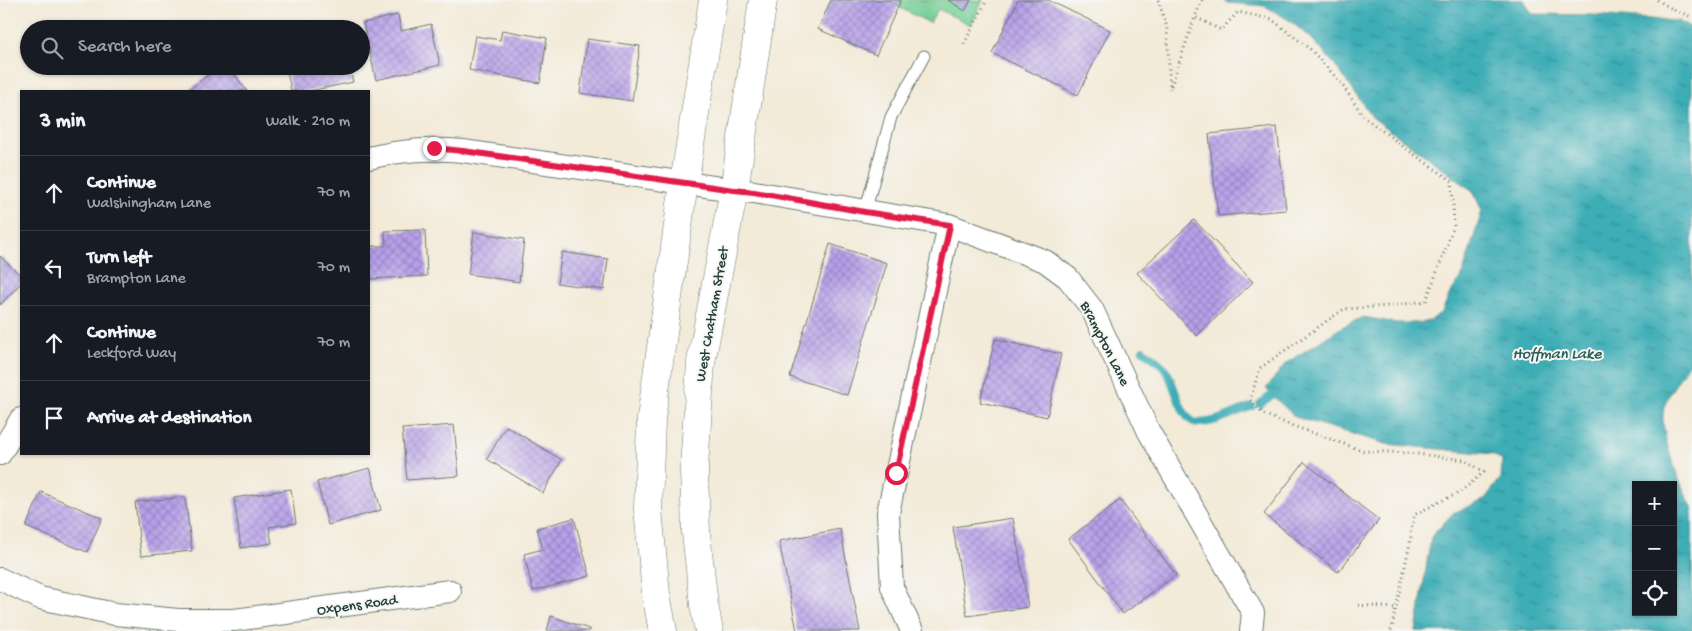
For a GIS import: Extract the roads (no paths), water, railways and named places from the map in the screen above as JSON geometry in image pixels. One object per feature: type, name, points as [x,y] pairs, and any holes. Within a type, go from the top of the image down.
[{"type":"street","points":[[663,631],[656,594],[648,509],[651,419],[684,183],[713,0]]},
{"type":"street","name":"West Chatham Street","points":[[709,631],[704,605],[696,532],[694,468],[701,362],[734,190],[763,0]]},
{"type":"street","name":"Brampton Lane","points":[[370,158],[400,151],[434,148],[754,192],[950,225],[1044,261],[1068,278],[1092,310],[1149,432],[1253,613],[1251,631]]},
{"type":"street","points":[[912,631],[892,587],[888,513],[950,225]]},
{"type":"street","points":[[0,454],[20,421]]},
{"type":"street","name":"Oxpens Road","points":[[0,579],[40,598],[115,614],[235,626],[450,592]]},
{"type":"lane","points":[[865,212],[891,117],[924,56]]},
{"type":"water","name":"Hoffman Lake","points":[[1224,0],[1524,0],[1532,14],[1593,15],[1678,21],[1692,28],[1692,360],[1666,401],[1663,425],[1677,475],[1692,507],[1692,631],[1416,631],[1431,537],[1453,513],[1484,500],[1501,478],[1502,460],[1492,454],[1386,444],[1295,417],[1266,389],[1285,364],[1342,327],[1363,317],[1396,323],[1419,323],[1431,320],[1442,312],[1450,293],[1461,279],[1482,211],[1473,191],[1372,117],[1335,65],[1311,38],[1289,20],[1265,6],[1227,3]]},
{"type":"waterway","points":[[1143,350],[1164,367],[1183,410],[1193,422],[1206,423],[1251,407]]},
{"type":"waterway","points":[[1260,404],[1272,395]]}]
